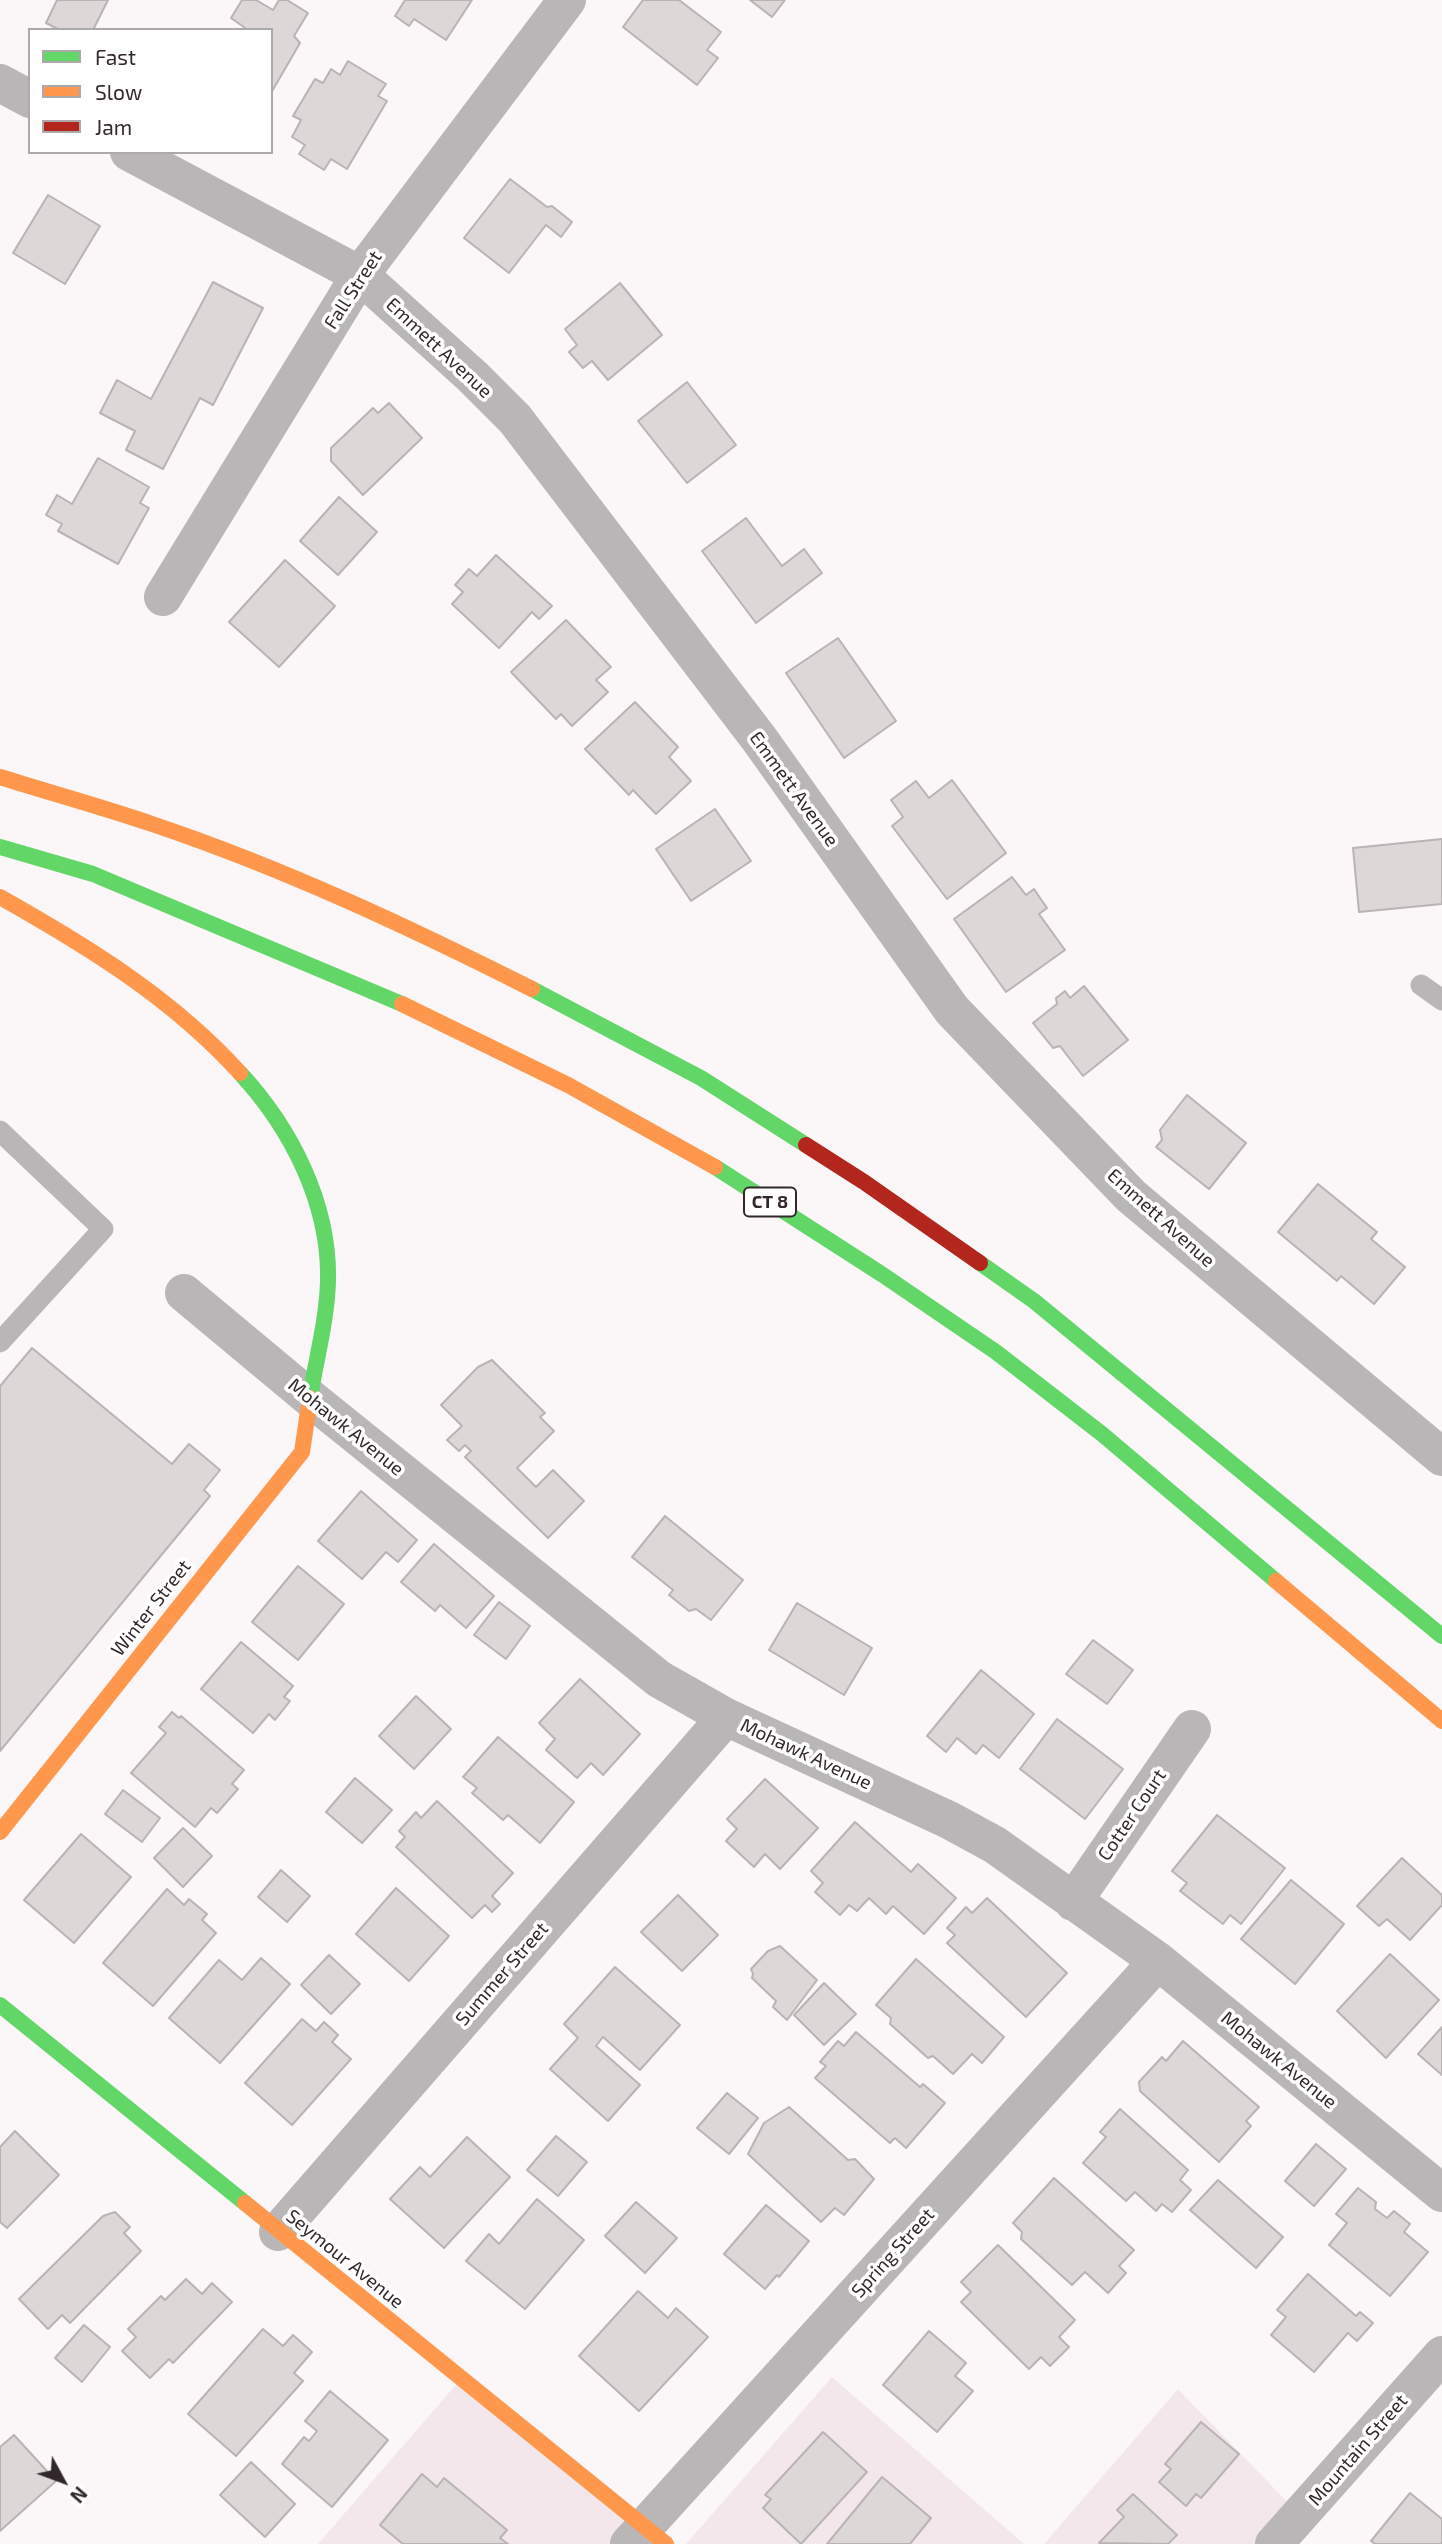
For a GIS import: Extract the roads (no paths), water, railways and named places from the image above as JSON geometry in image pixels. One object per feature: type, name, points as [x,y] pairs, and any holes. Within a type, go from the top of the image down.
[{"type":"main road","points":[[0,777],[153,824],[285,874],[430,938],[573,1009],[701,1078],[864,1182],[1034,1301],[1442,1636]]},
{"type":"main road","name":"CT 8","points":[[0,847],[93,874],[403,1004],[569,1085],[727,1174],[996,1352],[1102,1434],[1442,1721]]},
{"type":"main road","name":"Winter Street","points":[[0,897],[56,928],[179,1014],[218,1046],[247,1077],[287,1131],[314,1195],[324,1227],[328,1268],[325,1306],[302,1451],[0,1832]]},
{"type":"main road","name":"Seymour Avenue","points":[[0,2005],[646,2538]]},
{"type":"street","name":"Fall Street","points":[[163,597],[360,275],[567,0]]},
{"type":"street","points":[[0,83],[28,98]]},
{"type":"street","name":"Emmett Avenue","points":[[133,154],[360,275],[473,377],[515,419],[760,740],[952,1010],[1131,1196],[1442,1457]]},
{"type":"street","name":"Mohawk Avenue","points":[[184,1293],[659,1679],[726,1717],[960,1826],[995,1845],[1158,1961],[1442,2193]]},
{"type":"street","name":"Summer Street","points":[[278,2232],[726,1717]]},
{"type":"street","name":"Cotter Court","points":[[1073,1902],[1192,1728]]},
{"type":"street","name":"Spring Street","points":[[646,2538],[1158,1961]]},
{"type":"street","name":"Mountain Street","points":[[1274,2544],[1442,2355]]},
{"type":"lane","points":[[1422,985],[1442,1000]]},
{"type":"lane","points":[[0,1131],[103,1229],[0,1342]]}]
